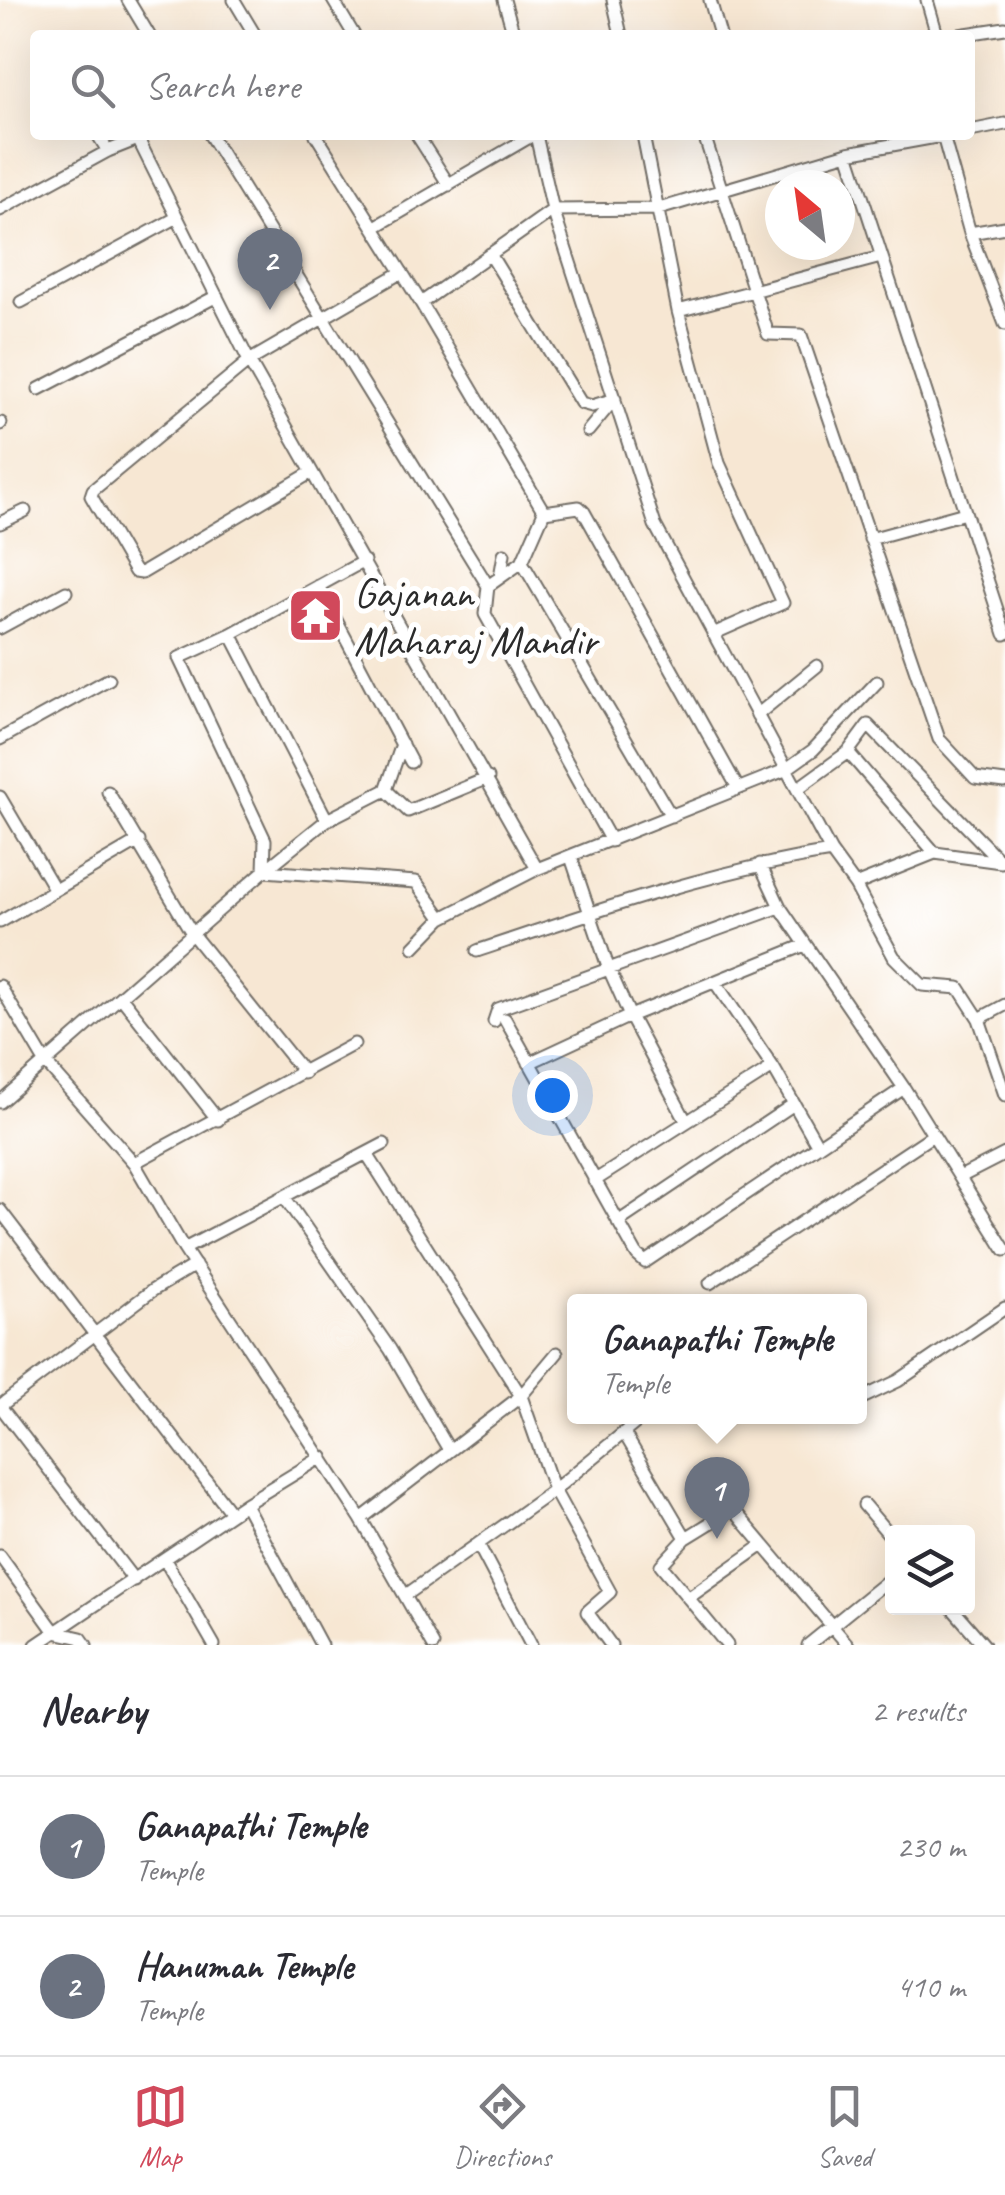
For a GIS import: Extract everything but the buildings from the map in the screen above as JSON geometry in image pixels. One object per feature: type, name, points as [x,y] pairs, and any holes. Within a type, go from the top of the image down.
[{"type":"street","points":[[128,0],[146,30]]},
{"type":"street","points":[[234,0],[252,30]]},
{"type":"street","points":[[332,0],[351,30]]},
{"type":"street","points":[[504,0],[513,30]]},
{"type":"street","points":[[613,0],[620,30]]},
{"type":"street","points":[[710,0],[719,30]]},
{"type":"street","points":[[926,0],[935,30]]},
{"type":"street","points":[[975,33],[1005,28]]},
{"type":"street","points":[[975,130],[1005,124]]},
{"type":"street","points":[[101,140],[108,151]]},
{"type":"street","points":[[0,210],[136,140]]},
{"type":"street","points":[[138,140],[248,361],[537,869]]},
{"type":"street","points":[[213,140],[488,586],[485,614],[610,841]]},
{"type":"street","points":[[319,140],[421,302],[544,512]]},
{"type":"street","points":[[420,140],[449,184]]},
{"type":"street","points":[[375,227],[525,140]]},
{"type":"street","points":[[535,140],[553,210],[655,525],[784,770],[830,852],[856,884],[894,957],[922,984],[959,988],[979,1019],[1005,1095]]},
{"type":"street","points":[[644,140],[678,310],[719,463],[783,603],[713,634]]},
{"type":"street","points":[[705,140],[768,334],[800,335],[939,739],[975,778],[1005,782]]},
{"type":"street","points":[[421,302],[553,210],[659,208],[848,153],[918,140]]},
{"type":"street","points":[[946,140],[970,233],[1005,324]]},
{"type":"street","points":[[848,153],[1005,634]]},
{"type":"street","points":[[21,302],[176,218]]},
{"type":"street","points":[[970,233],[1005,227]]},
{"type":"street","points":[[490,254],[584,406],[615,399]]},
{"type":"street","points":[[678,310],[880,257]]},
{"type":"street","points":[[312,472],[142,573],[135,572],[126,561],[91,501],[93,490],[248,361],[402,272]]},
{"type":"street","points":[[39,388],[217,296]]},
{"type":"street","points":[[588,431],[615,399]]},
{"type":"street","points":[[544,512],[572,507],[584,512],[738,788]]},
{"type":"street","points":[[0,523],[25,511]]},
{"type":"street","points":[[488,586],[522,562],[544,512]]},
{"type":"street","points":[[870,539],[965,514]]},
{"type":"street","points":[[500,577],[504,554]]},
{"type":"street","points":[[255,878],[265,840],[178,658],[231,634],[364,561]]},
{"type":"street","points":[[522,562],[671,816]]},
{"type":"street","points":[[318,586],[411,762]]},
{"type":"street","points":[[0,628],[66,592]]},
{"type":"street","points":[[231,634],[327,820]]},
{"type":"street","points":[[757,715],[817,666]]},
{"type":"street","points":[[0,739],[109,679]]},
{"type":"street","points":[[414,947],[442,918],[537,869],[784,770],[813,750],[877,682]]},
{"type":"street","points":[[797,789],[848,752],[868,725],[1002,863]]},
{"type":"street","points":[[0,1102],[255,878],[327,820],[386,790],[402,744]]},
{"type":"street","points":[[848,752],[935,853]]},
{"type":"street","points":[[386,790],[408,810],[488,778]]},
{"type":"street","points":[[108,792],[194,935],[304,1072]]},
{"type":"street","points":[[0,797],[56,890]]},
{"type":"street","points":[[0,922],[139,841]]},
{"type":"street","points":[[477,951],[760,864],[830,852]]},
{"type":"street","points":[[856,884],[935,853],[1002,863]]},
{"type":"street","points":[[571,857],[608,967],[686,1122]]},
{"type":"street","points":[[760,864],[780,908],[904,1088],[1005,1250]]},
{"type":"street","points":[[255,878],[416,882],[442,918]]},
{"type":"street","points":[[780,908],[498,1008],[500,1020],[529,1063],[637,1255],[645,1262],[904,1088]]},
{"type":"street","points":[[529,1063],[630,1016],[805,945]]},
{"type":"street","points":[[715,982],[773,1067],[818,1146]]},
{"type":"street","points":[[0,986],[45,1062],[134,1163],[184,1249],[362,1519],[433,1645]]},
{"type":"street","points":[[121,997],[218,1120]]},
{"type":"street","points":[[979,1019],[1005,1005]]},
{"type":"street","points":[[134,1163],[354,1044]]},
{"type":"street","points":[[594,1180],[773,1067]]},
{"type":"street","points":[[618,1222],[794,1104]]},
{"type":"street","points":[[710,1284],[934,1136]]},
{"type":"street","points":[[184,1249],[384,1144]]},
{"type":"street","points":[[367,1154],[522,1396],[554,1490],[610,1592],[587,1612],[611,1645]]},
{"type":"street","points":[[960,1177],[1005,1154]]},
{"type":"street","points":[[285,1198],[390,1349],[449,1450]]},
{"type":"street","points":[[0,1210],[231,1513]]},
{"type":"street","points":[[134,1580],[0,1406],[152,1290],[195,1265]]},
{"type":"street","points":[[867,1396],[898,1381],[1005,1308]]},
{"type":"street","points":[[362,1519],[522,1396],[557,1353]]},
{"type":"street","points":[[406,1595],[554,1490],[635,1424]]},
{"type":"street","points":[[624,1433],[686,1538]]},
{"type":"street","points":[[36,1645],[322,1456]]},
{"type":"street","points":[[245,1504],[321,1645]]},
{"type":"street","points":[[864,1505],[885,1530]]},
{"type":"street","points":[[727,1645],[661,1565],[686,1538],[733,1509],[848,1645]]},
{"type":"street","points":[[478,1544],[531,1645]]},
{"type":"street","points":[[688,1598],[764,1545]]},
{"type":"street","points":[[0,1556],[55,1632],[81,1638],[86,1645]]},
{"type":"street","points":[[165,1560],[214,1645]]},
{"type":"street","points":[[808,1645],[885,1583]]},
{"type":"street","points":[[958,1615],[984,1645]]},
{"type":"place","name":"Hanuman Temple","points":[[270,310]]},
{"type":"place","name":"Gajanan Maharaj Mandir","points":[[315,616]]},
{"type":"place","name":"Ganapathi Temple","points":[[717,1539]]}]
